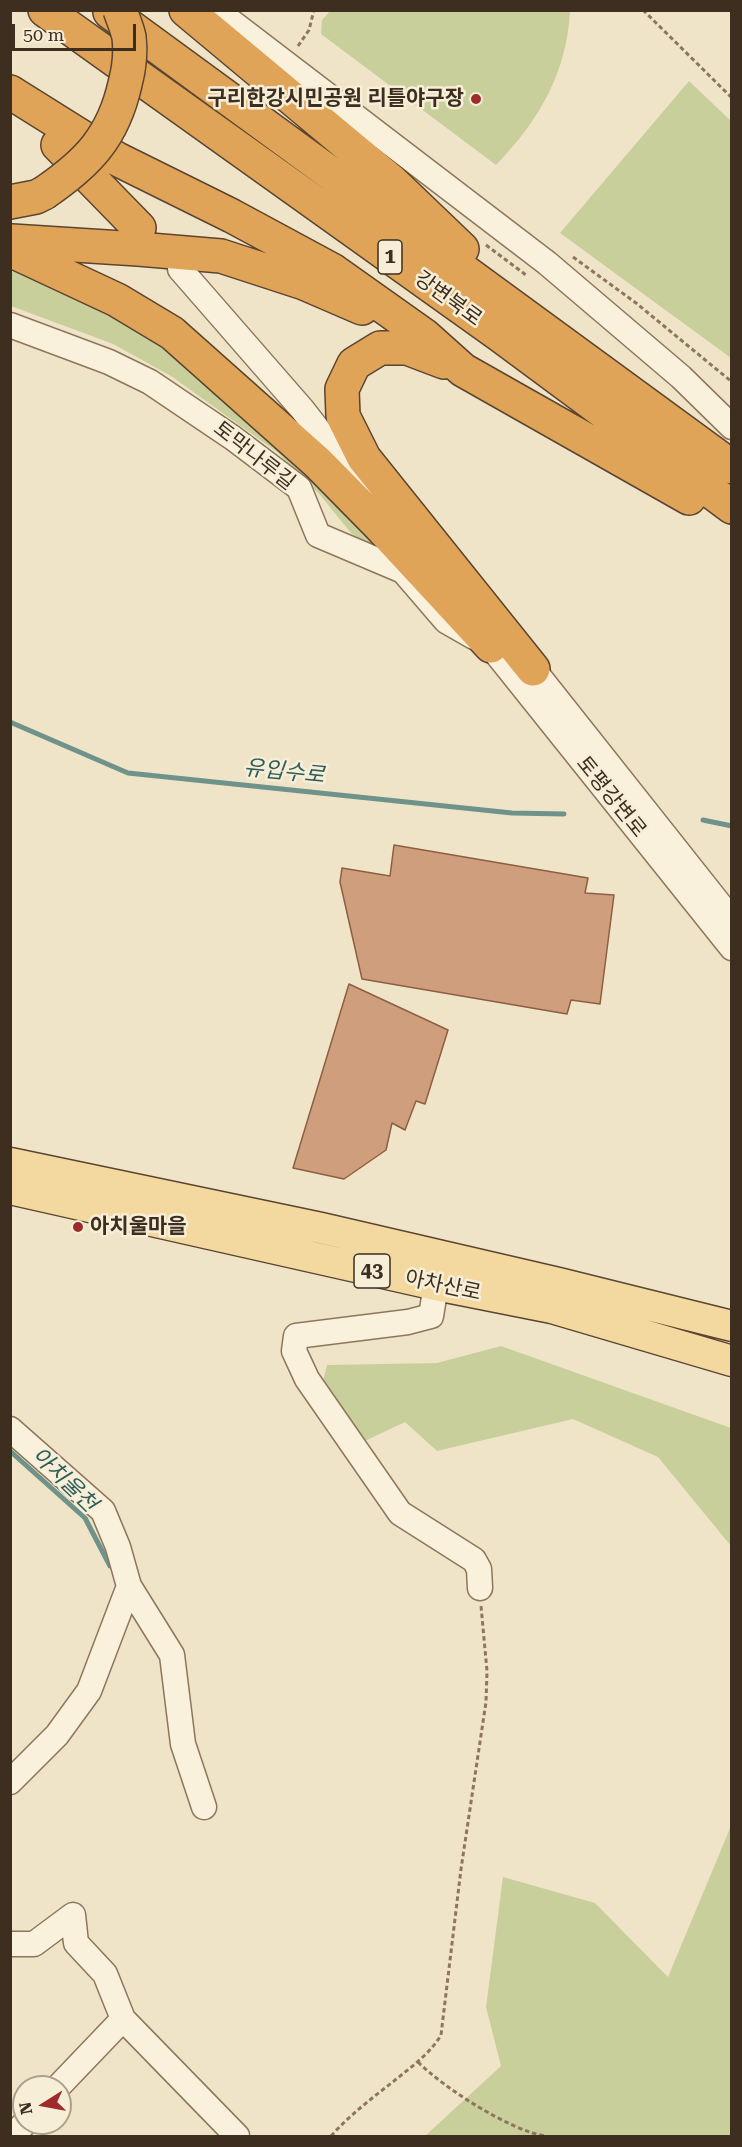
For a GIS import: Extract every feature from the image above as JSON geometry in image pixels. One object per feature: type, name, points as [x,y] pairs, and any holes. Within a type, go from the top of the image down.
[{"type":"highway","name":"강변북로","points":[[45,10],[490,328],[732,507]]},
{"type":"highway","name":"강변북로","points":[[108,10],[732,467]]},
{"type":"highway","points":[[10,202],[36,197],[44,193],[64,179],[89,156],[108,134],[121,104],[129,66],[129,36],[120,10]]},
{"type":"highway","points":[[186,10],[391,181],[557,340]]},
{"type":"highway","points":[[10,92],[117,159],[232,216],[332,270],[425,336],[463,370]]},
{"type":"highway","points":[[10,97],[139,228]]},
{"type":"highway","points":[[10,241],[221,256],[304,283],[425,336]]},
{"type":"highway","points":[[10,250],[117,300],[172,333],[318,463],[491,646]]},
{"type":"highway","points":[[533,669],[364,458],[343,416],[342,388],[354,364],[380,348],[407,348],[463,370],[732,522]]},
{"type":"main road","name":"아차산로","points":[[10,1163],[321,1228],[732,1326]]},
{"type":"main road","name":"아차산로","points":[[10,1189],[436,1285],[552,1308],[732,1361]]},
{"type":"street","points":[[216,10],[546,263],[681,377],[732,427]]},
{"type":"street","name":"토평강변로","points":[[180,269],[302,409],[732,948]]},
{"type":"street","name":"토막나루길","points":[[10,325],[109,362],[150,382],[233,438],[298,488],[318,535],[403,571],[446,621],[533,669]]},
{"type":"street","name":"토평강변로","points":[[533,669],[732,920]]},
{"type":"street","points":[[436,1285],[431,1316],[408,1322],[296,1336],[294,1351],[307,1379],[400,1513],[474,1560],[479,1569],[480,1588]]},
{"type":"street","points":[[10,1429],[103,1511],[118,1547],[129,1586],[172,1655],[183,1744],[204,1807]]},
{"type":"street","points":[[10,1782],[57,1735],[89,1691],[129,1586]]},
{"type":"street","points":[[10,1944],[34,1944],[74,1915],[76,1943],[105,1974],[123,2019],[237,2136]]},
{"type":"street","points":[[69,2075],[123,2019]]},
{"type":"path","points":[[296,49],[309,30],[314,10]]},
{"type":"path","points":[[643,10],[732,98]]},
{"type":"path","points":[[573,256],[636,303],[732,382]]},
{"type":"path","points":[[331,2136],[357,2110],[418,2062],[435,2046],[441,2035],[463,1858],[486,1702],[487,1671],[480,1588]]},
{"type":"path","points":[[418,2062],[427,2071],[487,2112],[528,2133],[545,2136]]},
{"type":"green space","name":"구리한강시민공원 리틀야구장","points":[[330,11],[570,11],[563,55],[548,95],[525,132],[496,165],[321,34],[322,20]]},
{"type":"green space","points":[[689,81],[731,121],[731,358],[560,233]]},
{"type":"green space","points":[[10,256],[138,318],[399,555],[364,543],[351,533],[320,495],[277,452],[171,376],[113,344],[11,306]]},
{"type":"green space","points":[[501,1346],[731,1428],[731,1546],[658,1457],[573,1419],[437,1451],[405,1422],[348,1449],[319,1397],[327,1365],[437,1363]]},
{"type":"green space","points":[[731,1826],[731,2136],[425,2136],[501,2066],[486,2007],[503,1877],[595,1903],[668,1977]]},
{"type":"building","points":[[394,845],[588,878],[585,893],[614,895],[600,1004],[571,1000],[567,1014],[362,979],[340,882],[342,868],[390,876]]},
{"type":"building","points":[[349,984],[448,1030],[425,1104],[416,1101],[405,1130],[392,1123],[386,1150],[344,1179],[293,1168]]},
{"type":"waterway","name":"유입수로","points":[[10,722],[128,773],[512,813],[564,814]]},
{"type":"waterway","name":"유입수로","points":[[703,820],[732,826]]},
{"type":"waterway","name":"아치울천","points":[[10,1451],[85,1518],[110,1566]]},
{"type":"place","name":"구리한강시민공원 리틀야구장","points":[[476,99]]},
{"type":"place","name":"아치울마을","points":[[78,1227]]}]
